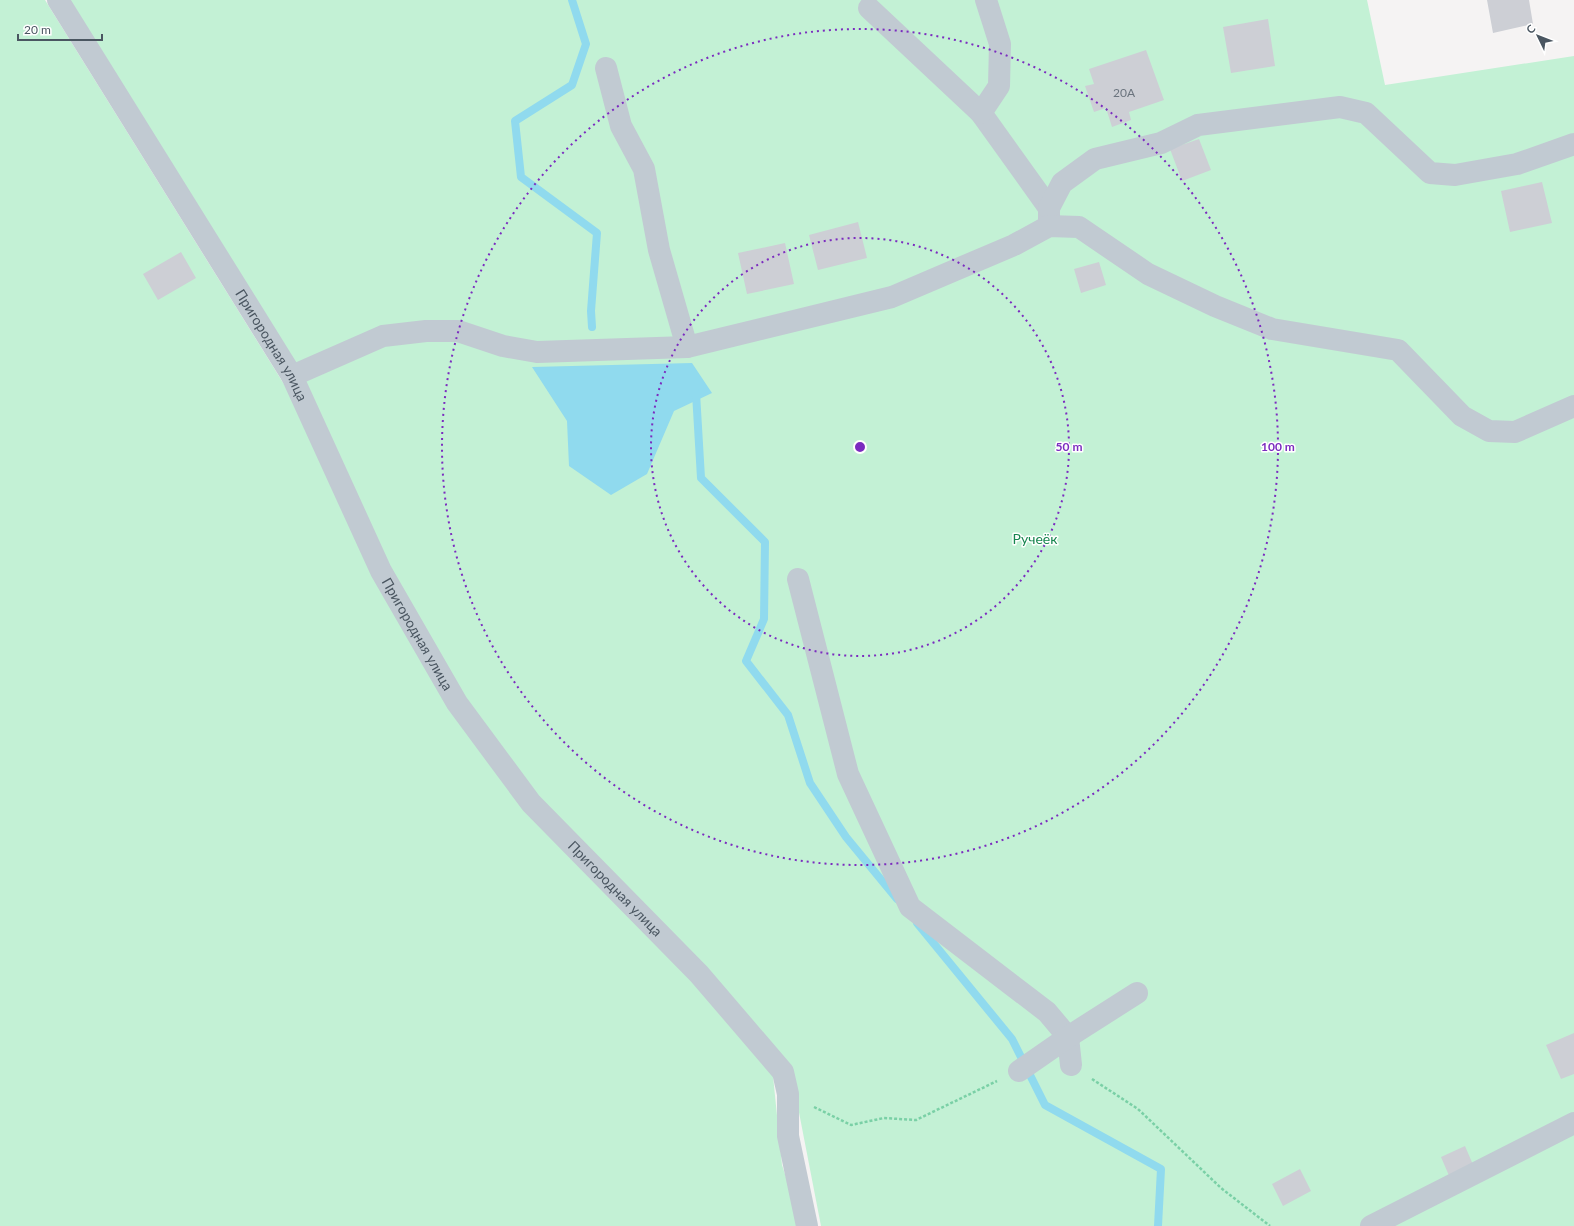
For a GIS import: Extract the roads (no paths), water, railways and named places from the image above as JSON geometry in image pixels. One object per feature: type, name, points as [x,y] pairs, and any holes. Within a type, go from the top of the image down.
[{"type":"street","name":"Пригородная улица","points":[[58,0],[292,376],[381,571],[457,703],[531,803],[699,974],[783,1072],[788,1094],[788,1136],[807,1226]]},
{"type":"street","points":[[981,113],[999,86],[1000,44],[986,0]]},
{"type":"street","points":[[869,8],[981,113],[1049,217],[1079,227],[1148,274],[1215,306],[1272,329],[1398,350],[1462,416],[1489,431],[1515,432],[1574,406]]},
{"type":"street","points":[[606,68],[622,126],[644,169],[659,250],[687,347]]},
{"type":"street","points":[[292,376],[383,336],[426,331],[458,331],[503,346],[538,352],[687,347],[892,297],[1014,245],[1049,217],[1062,183],[1095,160],[1162,143],[1198,125],[1340,107],[1366,113],[1430,172],[1455,175],[1517,164],[1574,144]]},
{"type":"street","points":[[798,578],[848,774],[910,907],[1047,1012],[1068,1037],[1072,1066]]},
{"type":"street","points":[[1019,1071],[1068,1037],[1138,993]]},
{"type":"street","points":[[1371,1226],[1574,1123]]},
{"type":"water","points":[[692,363],[712,393],[674,411],[647,474],[611,495],[569,466],[567,421],[532,367]]},
{"type":"waterway","points":[[572,0],[586,44],[572,85],[515,121],[521,177],[597,233],[591,311],[592,327]]},
{"type":"waterway","points":[[693,393],[696,393],[701,478],[765,542],[764,619],[746,661],[788,715],[810,783],[846,837],[897,899]]},
{"type":"waterway","points":[[917,923],[1012,1039],[1045,1105],[1161,1169],[1158,1226]]},
{"type":"park label","name":"Ручеёк","points":[[1035,539]]}]
